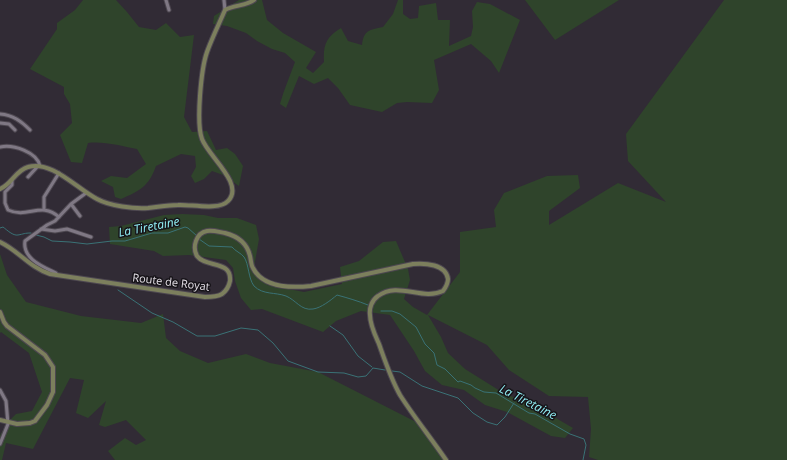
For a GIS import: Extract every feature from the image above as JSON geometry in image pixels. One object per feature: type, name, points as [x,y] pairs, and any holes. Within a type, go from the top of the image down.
[{"type":"main road","points":[[0,189],[23,169],[30,166],[39,166],[52,169],[86,193],[99,200],[131,207],[147,208],[177,204],[212,206],[223,204],[228,201],[231,196],[232,183],[230,177],[208,151],[202,140],[199,125],[202,80],[206,53],[225,10],[254,0]]},
{"type":"main road","name":"Route de Royat","points":[[0,242],[37,269],[56,275],[205,297],[222,294],[229,286],[230,281],[228,271],[219,265],[202,260],[197,255],[195,249],[196,240],[200,234],[206,231],[215,231],[238,238],[246,245],[250,254],[252,267],[257,274],[272,283],[298,288],[420,263],[436,266],[447,275],[446,288],[438,293],[424,294],[391,290],[377,296],[373,300],[369,313],[372,328],[393,382],[446,460]]},
{"type":"main road","points":[[0,312],[7,326],[45,355],[53,367],[53,392],[48,405],[35,421],[22,424],[0,420]]},
{"type":"street","points":[[166,0],[169,10]]},
{"type":"street","points":[[224,0],[225,10]]},
{"type":"street","points":[[0,114],[12,116],[21,121],[30,130]]},
{"type":"street","points":[[0,123],[9,124],[15,130]]},
{"type":"street","points":[[0,147],[11,146],[25,150],[38,161],[39,166],[28,177]]},
{"type":"street","points":[[44,209],[44,197],[59,173]]},
{"type":"street","points":[[0,194],[5,192],[12,185],[12,180]]},
{"type":"street","points":[[5,192],[6,208],[12,212],[30,212],[44,209],[58,217]]},
{"type":"street","points":[[56,275],[56,273],[35,262],[24,248],[24,244],[26,239],[55,221],[71,204],[86,193]]},
{"type":"street","points":[[71,204],[80,216]]},
{"type":"street","points":[[41,229],[55,231],[67,229],[91,237]]},
{"type":"street","points":[[0,390],[4,394],[6,401],[8,422],[0,444]]},
{"type":"green space","points":[[83,0],[116,0],[139,27],[156,30],[166,23],[180,37],[194,35],[184,117],[192,132],[207,131],[216,150],[227,148],[235,154],[243,166],[239,186],[223,175],[212,171],[204,179],[195,183],[191,176],[196,167],[195,156],[181,154],[156,166],[147,183],[143,187],[121,199],[115,197],[113,187],[101,181],[111,176],[127,178],[146,164],[137,149],[106,143],[88,143],[82,163],[71,162],[60,135],[72,123],[70,104],[64,94],[64,87],[30,69],[57,29],[57,23],[75,10]]},
{"type":"green space","points":[[239,0],[262,0],[267,20],[283,33],[316,52],[306,68],[313,73],[324,62],[326,42],[336,31],[341,28],[348,41],[362,45],[364,36],[368,32],[383,27],[393,14],[398,0],[403,0],[403,14],[410,19],[418,18],[419,6],[436,3],[438,20],[450,20],[449,46],[471,36],[473,27],[472,11],[477,2],[490,4],[520,20],[499,73],[491,61],[471,44],[434,60],[439,90],[432,103],[397,103],[382,112],[350,105],[338,88],[328,78],[314,84],[299,76],[286,108],[280,104],[295,62],[285,53],[272,49],[246,33],[227,26],[213,24],[214,16]]},
{"type":"green space","points":[[525,0],[619,0],[555,40]]},
{"type":"green space","points":[[724,0],[787,0],[787,460],[598,460],[589,457],[591,429],[588,397],[549,396],[509,370],[487,345],[428,315],[441,337],[448,353],[465,369],[505,394],[530,403],[573,428],[565,438],[551,436],[507,412],[485,405],[464,390],[442,385],[425,371],[414,351],[390,315],[361,311],[336,321],[323,332],[262,309],[251,310],[241,298],[235,281],[233,268],[226,260],[189,255],[163,256],[154,251],[110,244],[109,227],[121,226],[164,215],[182,214],[204,215],[218,218],[237,218],[256,225],[259,239],[253,273],[268,285],[304,292],[342,284],[340,267],[359,261],[383,242],[396,241],[408,269],[410,280],[404,299],[413,307],[427,315],[460,272],[460,232],[496,227],[494,210],[504,193],[547,176],[578,175],[580,188],[549,211],[549,225],[618,183],[666,202],[628,161],[626,134]]},
{"type":"green space","points":[[0,254],[7,275],[26,302],[81,316],[141,323],[163,314],[166,338],[180,351],[208,363],[246,354],[270,363],[318,372],[418,423],[445,460],[115,460],[108,451],[125,438],[136,445],[146,440],[126,420],[105,427],[99,425],[106,401],[88,418],[76,413],[84,380],[70,378],[33,449],[6,443],[2,460],[0,460],[0,435],[8,422],[16,414],[32,411],[42,392],[29,353],[1,332],[0,333]]},
{"type":"waterway","name":"La Tiretaine","points":[[0,228],[3,227],[14,235],[31,233]]},
{"type":"waterway","name":"La Tiretaine","points":[[36,235],[52,241],[87,244],[125,241],[152,233],[168,233],[185,227],[197,236]]},
{"type":"waterway","name":"La Tiretaine","points":[[199,239],[209,246],[232,247],[241,254],[247,263],[252,283],[261,291],[286,296],[302,307],[309,309],[326,304],[337,295],[368,305]]},
{"type":"waterway","points":[[118,290],[152,313],[173,322],[197,336],[215,336],[241,328],[258,330],[273,343],[288,361],[318,372],[344,373],[358,377],[366,376],[373,368],[385,370]]},
{"type":"waterway","name":"La Tiretaine","points":[[381,311],[392,311],[400,314],[416,327],[425,344],[434,353],[437,365],[445,369],[458,382],[460,381],[471,385],[484,392],[496,393],[529,413],[535,414],[570,434],[584,439],[586,445],[583,460]]},
{"type":"waterway","points":[[330,326],[343,335],[358,356],[372,367]]},
{"type":"waterway","points":[[392,371],[400,372],[422,386],[458,398],[473,413],[487,422],[497,425],[505,417],[514,403]]}]
